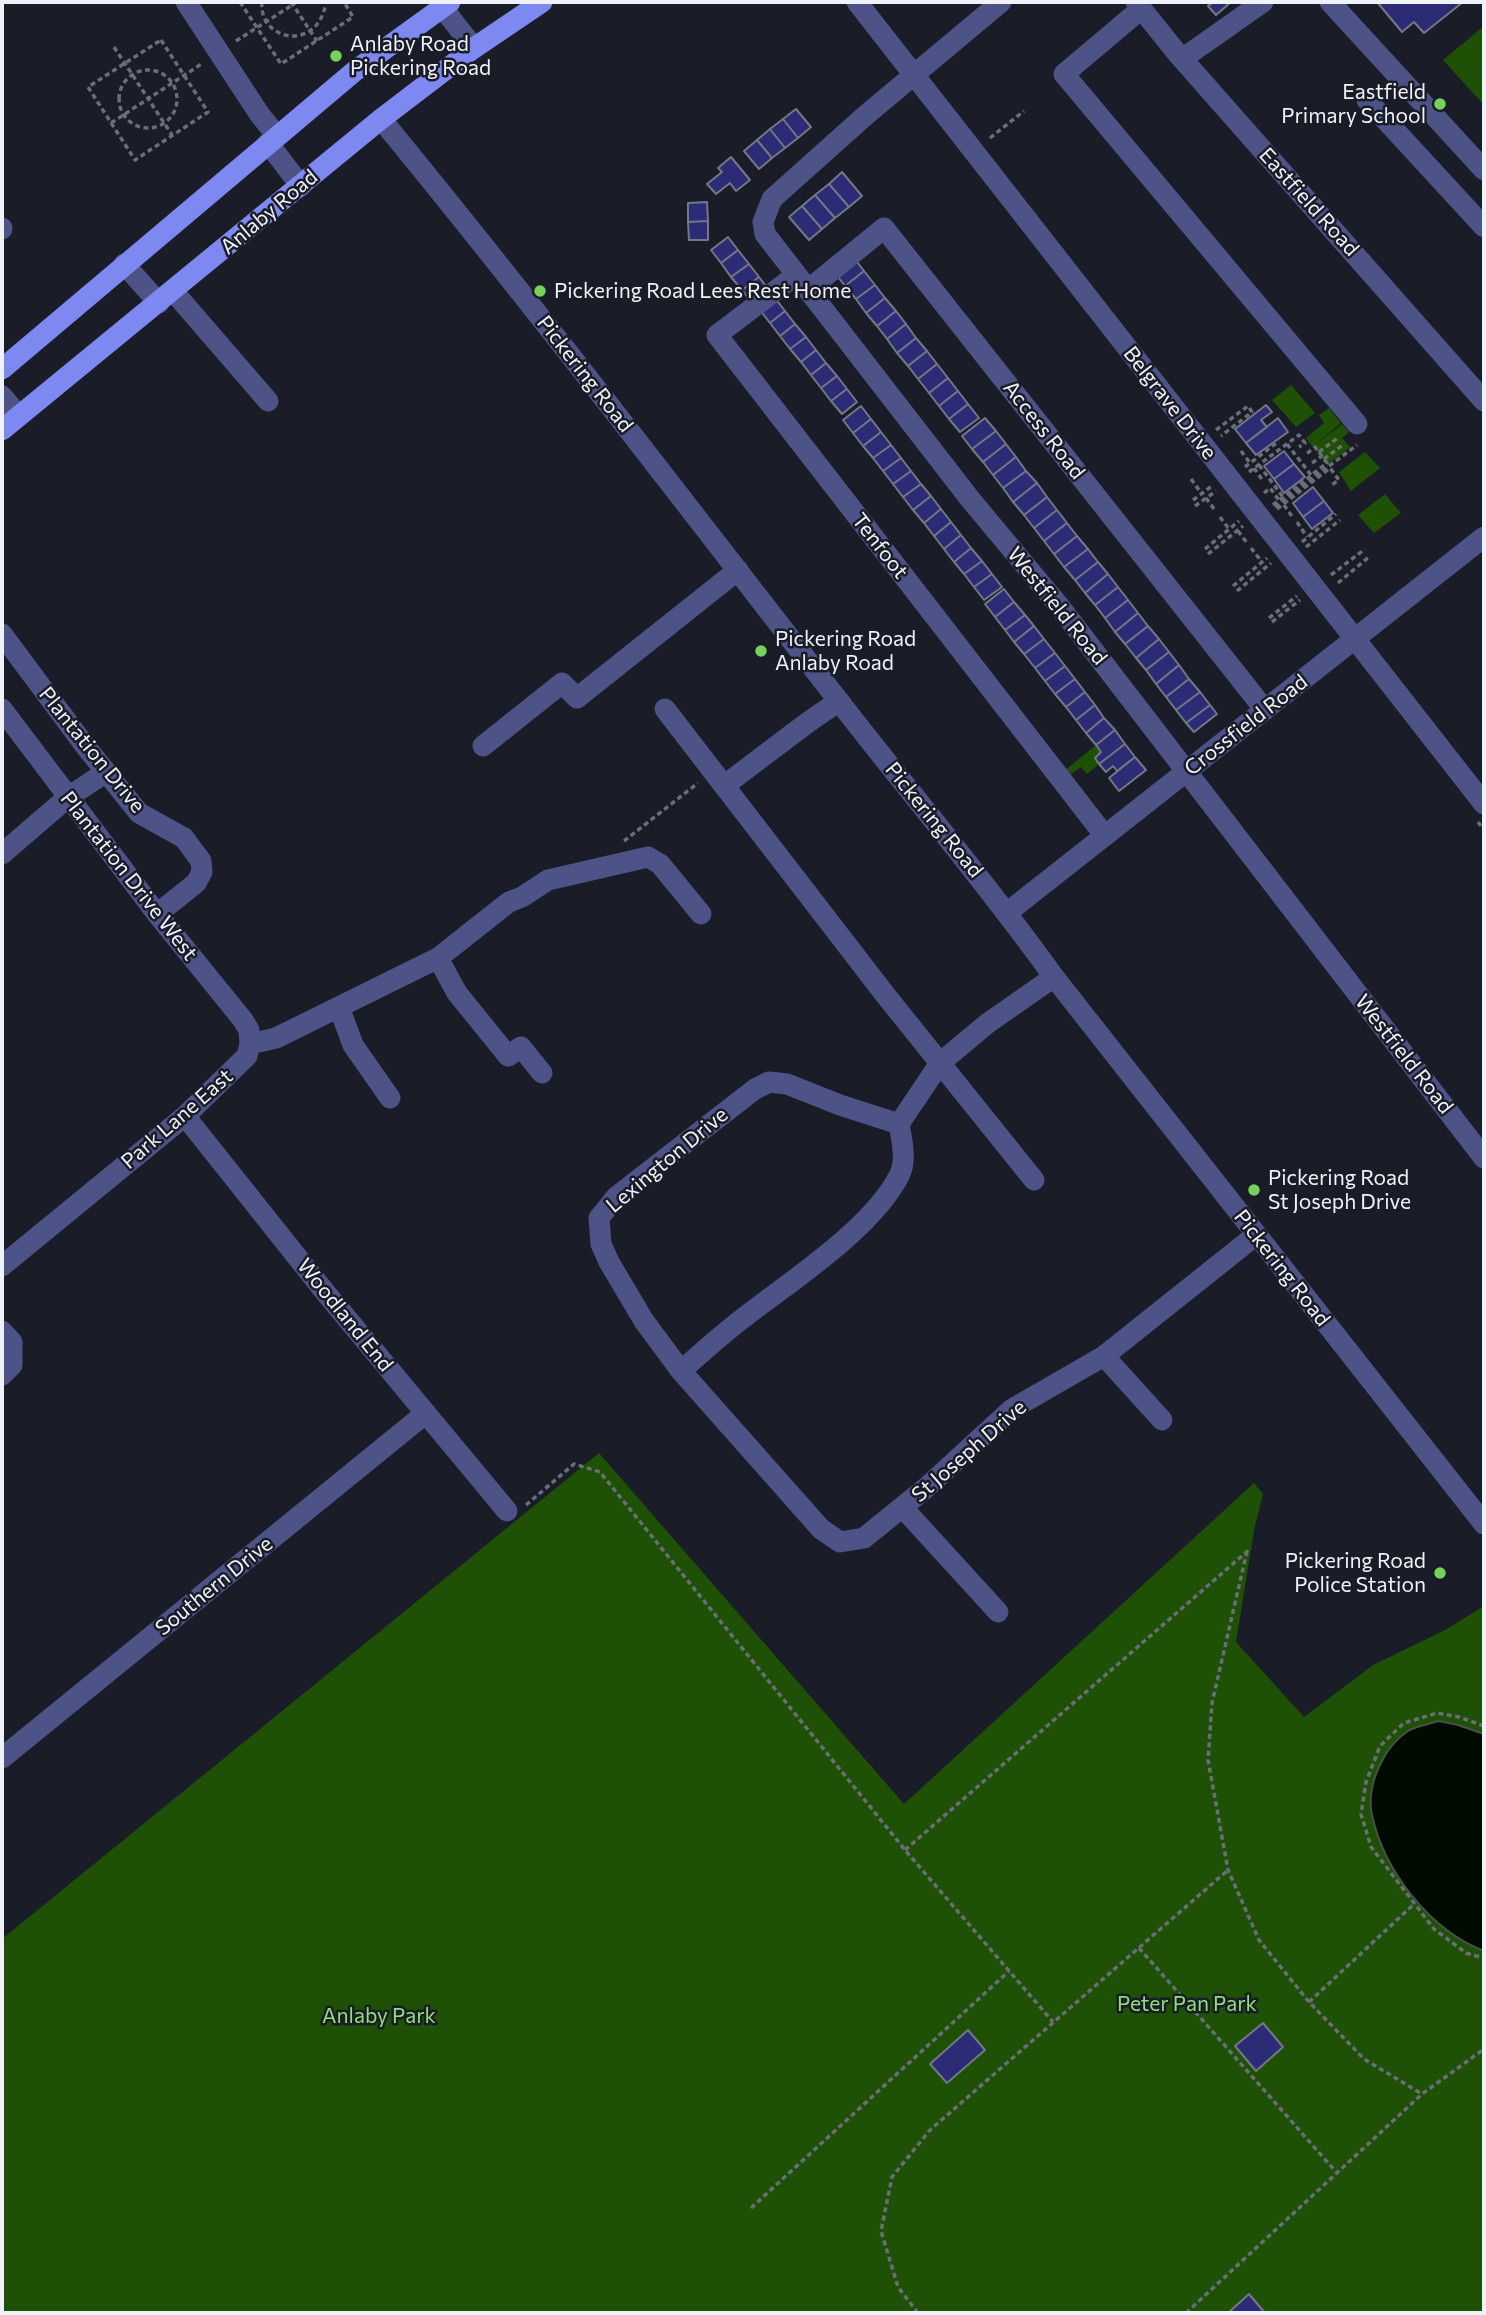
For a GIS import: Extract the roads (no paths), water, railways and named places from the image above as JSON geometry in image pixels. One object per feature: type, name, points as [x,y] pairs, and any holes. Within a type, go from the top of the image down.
[{"type":"main road","name":"Anlaby Road","points":[[2,430],[381,118],[474,48],[542,2]]},
{"type":"main road","points":[[2,369],[356,70],[446,4]]},
{"type":"street","points":[[187,2],[260,115],[301,186]]},
{"type":"street","name":"Belgrave Drive","points":[[857,2],[1484,804]]},
{"type":"street","points":[[914,75],[1000,2]]},
{"type":"street","points":[[1182,59],[1263,2]]},
{"type":"street","points":[[1330,2],[1484,170]]},
{"type":"street","points":[[446,4],[474,48]]},
{"type":"street","points":[[1139,5],[1064,74],[1351,435]]},
{"type":"street","name":"Eastfield Road","points":[[1139,5],[1182,59],[1484,401]]},
{"type":"street","name":"Westfield Road","points":[[914,75],[772,199],[763,222],[765,234],[970,499],[1060,607],[1484,1158]]},
{"type":"street","points":[[1367,100],[1484,227]]},
{"type":"street","name":"Pickering Road","points":[[381,118],[486,247],[839,701],[1008,912],[1054,977],[1484,1524]]},
{"type":"street","name":"Access Road","points":[[802,282],[884,228],[1265,710]]},
{"type":"street","points":[[124,264],[166,297],[268,401]]},
{"type":"street","name":"Tenfoot","points":[[802,282],[717,335],[1105,836]]},
{"type":"street","points":[[2,396],[19,415]]},
{"type":"street","name":"Crossfield Road","points":[[1008,912],[1484,537]]},
{"type":"street","points":[[484,746],[562,683],[578,698],[738,570]]},
{"type":"street","name":"Plantation Drive","points":[[2,634],[139,813],[184,838],[201,861],[202,872],[196,883],[158,914]]},
{"type":"street","points":[[725,786],[839,701]]},
{"type":"street","name":"Plantation Drive West","points":[[2,709],[67,798],[243,1020],[249,1030],[250,1044]]},
{"type":"street","points":[[666,709],[887,997],[1034,1180]]},
{"type":"street","points":[[2,854],[67,798],[106,772]]},
{"type":"street","points":[[250,1044],[276,1038],[438,958],[509,902],[548,880],[648,857],[660,864],[701,914]]},
{"type":"street","points":[[438,958],[457,993],[508,1056],[521,1046],[542,1073]]},
{"type":"street","points":[[681,1371],[738,1321],[826,1254],[879,1207],[900,1174],[903,1151],[899,1124],[940,1063],[988,1023],[1054,977]]},
{"type":"street","points":[[339,1007],[353,1045],[390,1098]]},
{"type":"street","name":"Park Lane East","points":[[2,1266],[185,1116],[247,1056],[250,1044]]},
{"type":"street","name":"Lexington Drive","points":[[731,1427],[681,1371],[644,1321],[601,1244],[599,1218],[616,1197],[755,1089],[769,1082],[787,1084],[899,1124]]},
{"type":"street","name":"Woodland End","points":[[185,1116],[507,1511]]},
{"type":"street","name":"St Joseph Drive","points":[[731,1427],[821,1529],[840,1542],[864,1538],[903,1508],[1012,1409],[1104,1356],[1256,1235]]},
{"type":"street","points":[[2,1331],[12,1342],[12,1364],[2,1375]]},
{"type":"street","points":[[1104,1356],[1162,1420]]},
{"type":"street","name":"Southern Drive","points":[[2,1758],[426,1413]]},
{"type":"street","points":[[903,1508],[998,1612]]},
{"type":"place","name":"Anlaby Road Pickering Road","points":[[336,56]]},
{"type":"place","name":"Eastfield Primary School","points":[[1440,104]]},
{"type":"place","name":"Pickering Road Lees Rest Home","points":[[540,291]]},
{"type":"place","name":"Pickering Road Anlaby Road","points":[[761,651]]},
{"type":"place","name":"Pickering Road St Joseph Drive","points":[[1254,1190]]},
{"type":"place","name":"Pickering Road Police Station","points":[[1440,1573]]},
{"type":"park label","name":"Peter Pan Park","points":[[1187,2004]]},
{"type":"park label","name":"Anlaby Park","points":[[379,2016]]}]
